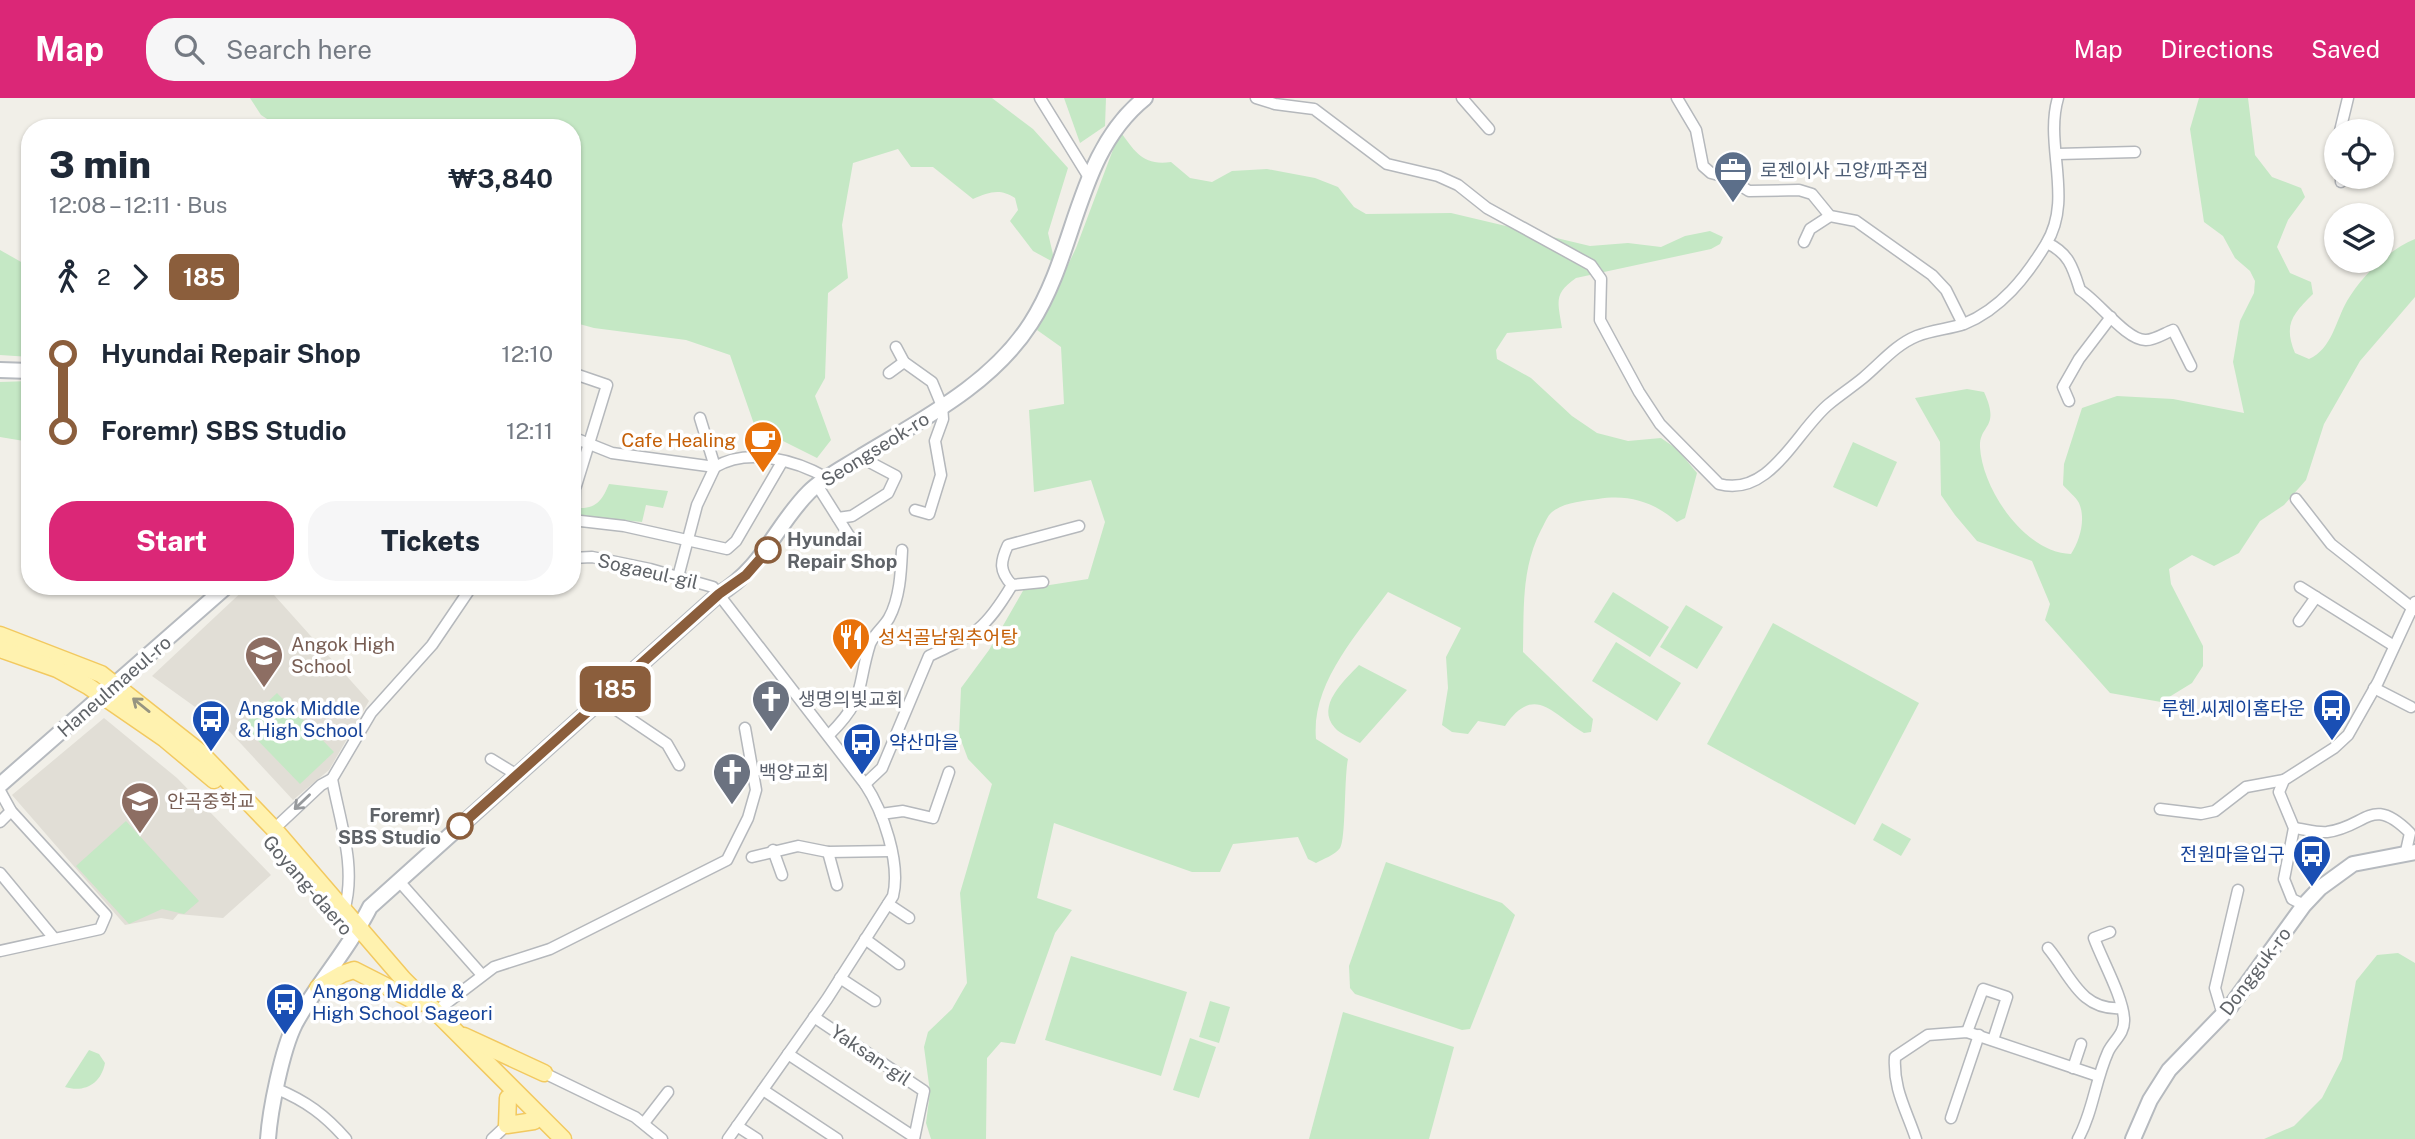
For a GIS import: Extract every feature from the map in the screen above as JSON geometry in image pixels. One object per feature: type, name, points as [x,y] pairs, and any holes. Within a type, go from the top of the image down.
[{"type":"main road","name":"Goyang-daero","points":[[0,635],[89,668],[116,685],[201,753],[275,829],[344,911],[356,932],[420,1004],[508,1098],[552,1139]]},
{"type":"main road","name":"Goyang-daero","points":[[0,649],[57,669],[103,696],[165,739],[207,773],[356,932],[563,1139]]},
{"type":"main road","points":[[318,988],[354,970],[420,1004]]},
{"type":"main road","points":[[455,1032],[544,1073]]},
{"type":"main road","points":[[528,1105],[522,1083],[530,1074],[544,1073]]},
{"type":"main road","points":[[508,1098],[507,1125],[534,1121]]},
{"type":"street","points":[[1040,98],[1090,179]]},
{"type":"street","name":"Seongseok-ro","points":[[268,1139],[277,1089],[294,1027],[370,906],[719,594],[737,584],[754,567],[801,502],[822,482],[942,407],[981,378],[1015,347],[1048,292],[1090,179],[1110,136],[1120,121],[1145,98]]},
{"type":"street","points":[[1256,98],[1275,104],[1314,109],[1387,164],[1438,176],[1458,185],[1487,208],[1591,265],[1601,279],[1600,320],[1639,392],[1660,424],[1719,484],[1730,487],[1746,483],[1777,465],[1826,406],[1895,349],[1917,336],[1963,324],[1997,307],[2048,243],[2057,220],[2058,155],[2054,125],[2059,98]]},
{"type":"street","points":[[1462,98],[1489,129]]},
{"type":"street","points":[[1677,98],[1696,130],[1703,166],[1711,173],[1726,177],[1749,191],[1799,190],[1812,194],[1830,216],[1856,221],[1932,275],[1946,290],[1963,324]]},
{"type":"street","points":[[2343,119],[2348,98]]},
{"type":"street","points":[[2058,155],[2135,152]]},
{"type":"street","points":[[1804,242],[1810,229],[1830,216]]},
{"type":"street","points":[[2048,243],[2071,261],[2080,290],[2096,300],[2135,339],[2148,341],[2173,330],[2191,366]]},
{"type":"street","points":[[2069,401],[2063,387],[2079,359],[2111,317]]},
{"type":"street","points":[[896,347],[904,362],[932,382],[942,407],[943,419],[935,442],[941,475],[929,514],[915,510]]},
{"type":"street","points":[[889,373],[904,362]]},
{"type":"street","points":[[0,370],[21,371]]},
{"type":"street","points":[[581,376],[607,385],[581,467]]},
{"type":"street","points":[[678,577],[687,538],[705,483],[715,467],[700,418]]},
{"type":"street","points":[[581,442],[640,459],[715,467],[740,456],[754,455],[782,462],[822,482],[838,518],[853,542]]},
{"type":"street","points":[[838,518],[852,516],[888,493],[895,476],[860,457]]},
{"type":"street","points":[[581,521],[687,538],[727,549],[736,541],[782,462]]},
{"type":"street","points":[[2160,809],[2201,814],[2215,811],[2246,787],[2284,780],[2334,748],[2348,735],[2415,607],[2331,544],[2296,499]]},
{"type":"street","points":[[1043,583],[1012,585],[1002,575],[1001,560],[1008,545],[1079,526]]},
{"type":"street","points":[[829,735],[849,715],[860,693],[871,642],[890,618],[900,584],[902,550]]},
{"type":"street","name":"Sogaeul-gil","points":[[581,558],[592,557],[710,585],[719,594]]},
{"type":"street","points":[[864,784],[882,768],[929,656],[968,638],[990,621],[1012,585]]},
{"type":"street","points":[[2300,587],[2395,646]]},
{"type":"street","name":"Yaksan-gil","points":[[719,594],[864,784],[881,814],[891,851],[895,883],[888,904],[840,978],[728,1139]]},
{"type":"street","name":"Haneulmaeul-ro","points":[[0,785],[217,595]]},
{"type":"street","points":[[275,829],[321,785],[332,779],[371,713],[432,645],[466,595]]},
{"type":"street","points":[[2299,621],[2316,597]]},
{"type":"street","points":[[2374,688],[2411,707]]},
{"type":"street","points":[[603,700],[667,744],[679,765]]},
{"type":"street","points":[[435,1012],[494,967],[550,949],[727,860],[744,829],[756,790],[745,728]]},
{"type":"street","points":[[491,759],[517,775]]},
{"type":"street","points":[[881,814],[902,811],[933,818],[949,772]]},
{"type":"street","points":[[332,779],[350,875],[350,893],[344,911]]},
{"type":"street","points":[[2284,780],[2278,792],[2294,828],[2284,879],[2292,899],[2304,905]]},
{"type":"street","points":[[0,791],[11,811],[106,915],[100,929],[53,937],[0,951]]},
{"type":"street","points":[[0,822],[11,811]]},
{"type":"street","points":[[2294,828],[2327,832],[2371,813],[2394,817],[2410,833],[2410,852]]},
{"type":"street","points":[[752,857],[798,846],[828,852],[891,851]]},
{"type":"street","points":[[773,850],[782,875]]},
{"type":"street","points":[[828,852],[838,885]]},
{"type":"street","name":"Dongguk-ro","points":[[2133,1139],[2150,1100],[2169,1070],[2223,1014],[2304,905],[2320,888],[2353,864],[2410,852]]},
{"type":"street","points":[[0,873],[53,937]]},
{"type":"street","points":[[398,880],[482,975]]},
{"type":"street","points":[[2223,1014],[2215,988],[2238,890]]},
{"type":"street","points":[[888,904],[909,918]]},
{"type":"street","points":[[2078,1139],[2086,1125],[2098,1076],[2110,1048],[2120,1037],[2125,1021],[2094,939],[2110,932]]},
{"type":"street","points":[[865,939],[899,964]]},
{"type":"street","points":[[2048,948],[2071,983],[2087,1000],[2110,1009],[2121,1008]]},
{"type":"street","points":[[840,978],[875,1001]]},
{"type":"street","points":[[1968,1032],[1983,989],[2007,997],[1993,1040]]},
{"type":"street","name":"Yaksan-gil","points":[[788,1054],[914,1138],[924,1091],[814,1017]]},
{"type":"street","points":[[1916,1139],[1900,1103],[1894,1078],[1895,1056],[1928,1035],[1968,1032],[2098,1076]]},
{"type":"street","points":[[1951,1118],[1979,1035]]},
{"type":"street","points":[[2073,1068],[2081,1044]]},
{"type":"street","points":[[544,1073],[619,1108],[645,1123],[662,1139]]},
{"type":"street","points":[[277,1089],[302,1099],[324,1114],[346,1139]]},
{"type":"street","points":[[763,1090],[837,1139]]},
{"type":"street","points":[[645,1123],[668,1092]]},
{"type":"street","points":[[492,1139],[507,1125]]},
{"type":"street","points":[[737,1126],[757,1139]]},
{"type":"shaded area","name":"Angok High School","points":[[238,595],[274,595],[369,701],[329,770],[293,800],[230,732],[152,676]]},
{"type":"shaded area","name":"안곡중학교","points":[[104,718],[177,778],[271,875],[223,918],[178,914],[173,920],[161,918],[125,925],[12,795]]},
{"type":"green space","points":[[250,98],[992,98],[1033,129],[1068,168],[1048,233],[1055,263],[1033,251],[1010,221],[1018,210],[1015,198],[1010,195],[994,192],[973,199],[933,167],[911,167],[898,149],[853,163],[842,225],[848,278],[828,293],[825,378],[815,396],[831,440],[817,458],[755,427],[730,355],[686,340],[581,324],[581,119],[267,119],[261,115]]},
{"type":"green space","points":[[1064,98],[1106,98],[1105,126],[1080,143]]},
{"type":"green space","points":[[2199,98],[2248,98],[2255,155],[2272,177],[2301,188],[2305,197],[2288,220],[2277,247],[2290,273],[2311,282],[2313,294],[2295,314],[2290,327],[2295,353],[2309,359],[2317,354],[2328,341],[2347,301],[2360,282],[2368,273],[2394,273],[2394,252],[2415,239],[2415,297],[2360,361],[2324,424],[2306,480],[2284,505],[2260,521],[2239,553],[2214,566],[2192,555],[2169,569],[2171,584],[2203,646],[2203,666],[2192,683],[2161,702],[2110,693],[2045,620],[2050,604],[2032,561],[1977,541],[1955,515],[1941,495],[1940,442],[1915,398],[1967,389],[1984,392],[1989,404],[1990,420],[1980,447],[1983,464],[1998,499],[2009,516],[2038,543],[2054,551],[2071,554],[2079,536],[2082,516],[2078,501],[2063,485],[2064,464],[2082,408],[2117,396],[2173,399],[2244,413],[2233,362],[2240,321],[2254,293],[2255,281],[2250,271],[2235,258],[2223,236],[2204,222],[2190,129]]},
{"type":"green space","points":[[1120,131],[1141,156],[1153,162],[1171,162],[1190,178],[1212,182],[1232,171],[1267,169],[1315,178],[1338,187],[1354,207],[1366,214],[1451,213],[1590,246],[1628,243],[1661,247],[1685,236],[1710,231],[1723,237],[1720,244],[1711,249],[1576,278],[1560,294],[1562,328],[1507,333],[1496,350],[1497,359],[1531,378],[1572,416],[1597,433],[1628,441],[1661,438],[1677,449],[1697,473],[1685,518],[1677,522],[1659,509],[1631,499],[1580,501],[1552,512],[1535,545],[1525,590],[1523,652],[1593,719],[1591,732],[1584,733],[1554,712],[1535,704],[1516,713],[1505,726],[1478,721],[1468,734],[1452,732],[1442,725],[1448,688],[1446,657],[1461,628],[1388,592],[1338,661],[1328,679],[1316,719],[1316,739],[1348,759],[1342,842],[1335,853],[1316,863],[1308,859],[1298,837],[1233,844],[1220,872],[1192,872],[1054,823],[1037,898],[1072,910],[1055,933],[1015,1044],[1001,1042],[987,1058],[986,1139],[931,1139],[926,1123],[930,1092],[924,1047],[928,1032],[952,1009],[967,983],[960,893],[992,784],[968,759],[959,735],[961,688],[989,650],[1024,589],[1088,579],[1105,522],[1091,480],[1034,492],[1029,410],[1064,404],[1061,347],[1037,330],[1076,248]]},
{"type":"green space","points":[[0,250],[21,262],[21,356],[0,355]]},
{"type":"green space","points":[[21,381],[21,440],[0,437],[0,382]]},
{"type":"green space","points":[[1853,442],[1897,462],[1877,507],[1833,487]]},
{"type":"green space","points":[[609,484],[668,491],[663,508],[646,505],[642,522],[581,516],[581,508],[592,506],[604,494]]},
{"type":"green space","points":[[1613,592],[1669,627],[1650,657],[1594,622]]},
{"type":"green space","points":[[1686,605],[1723,627],[1697,669],[1660,647]]},
{"type":"green space","points":[[1773,623],[1919,703],[1855,825],[1707,744]]},
{"type":"green space","points":[[1616,642],[1681,683],[1657,721],[1592,681]]},
{"type":"green space","points":[[1359,665],[1407,690],[1360,743],[1335,728],[1328,711],[1334,694]]},
{"type":"green space","points":[[277,693],[334,752],[300,784],[243,725]]},
{"type":"green space","points":[[126,821],[199,901],[184,914],[162,909],[129,924],[76,866]]},
{"type":"green space","points":[[1882,823],[1911,839],[1901,856],[1873,840]]},
{"type":"green space","points":[[1386,862],[1502,903],[1515,915],[1470,1029],[1462,1030],[1355,994],[1350,988],[1349,966]]},
{"type":"green space","points":[[2398,953],[2415,963],[2415,1139],[2264,1139],[2294,1126],[2322,1098],[2342,1059],[2356,981],[2377,955]]},
{"type":"green space","points":[[1071,956],[1187,992],[1161,1076],[1045,1040]]},
{"type":"green space","points":[[1210,1001],[1230,1007],[1219,1043],[1199,1037]]},
{"type":"green space","points":[[1343,1012],[1454,1047],[1429,1139],[1309,1139]]},
{"type":"green space","points":[[1190,1038],[1216,1047],[1199,1098],[1173,1090]]},
{"type":"green space","points":[[89,1050],[99,1054],[105,1063],[100,1076],[85,1088],[65,1087]]},
{"type":"bus line","name":"185","points":[[460,826],[719,594],[737,584],[768,550]]},
{"type":"place","name":"로젠이사 고양/파주점","points":[[1733,204]]},
{"type":"place","name":"Cafe Healing","points":[[763,474]]},
{"type":"place","name":"Hyundai Repair Shop","points":[[768,550]]},
{"type":"place","name":"성석골남원추어탕","points":[[851,671]]},
{"type":"place","name":"Angok High School","points":[[264,689]]},
{"type":"place","name":"생명의빛교회","points":[[771,733]]},
{"type":"place","name":"루헨.씨제이홈타운","points":[[2332,742]]},
{"type":"place","name":"Angok Middle & High School","points":[[211,753]]},
{"type":"place","name":"약산마을","points":[[862,776]]},
{"type":"place","name":"백양교회","points":[[732,806]]},
{"type":"place","name":"Foremr) SBS Studio","points":[[460,826]]},
{"type":"place","name":"안곡중학교","points":[[140,835]]},
{"type":"place","name":"전원마을입구","points":[[2312,888]]},
{"type":"place","name":"Angong Middle & High School Sageori","points":[[285,1036]]}]
